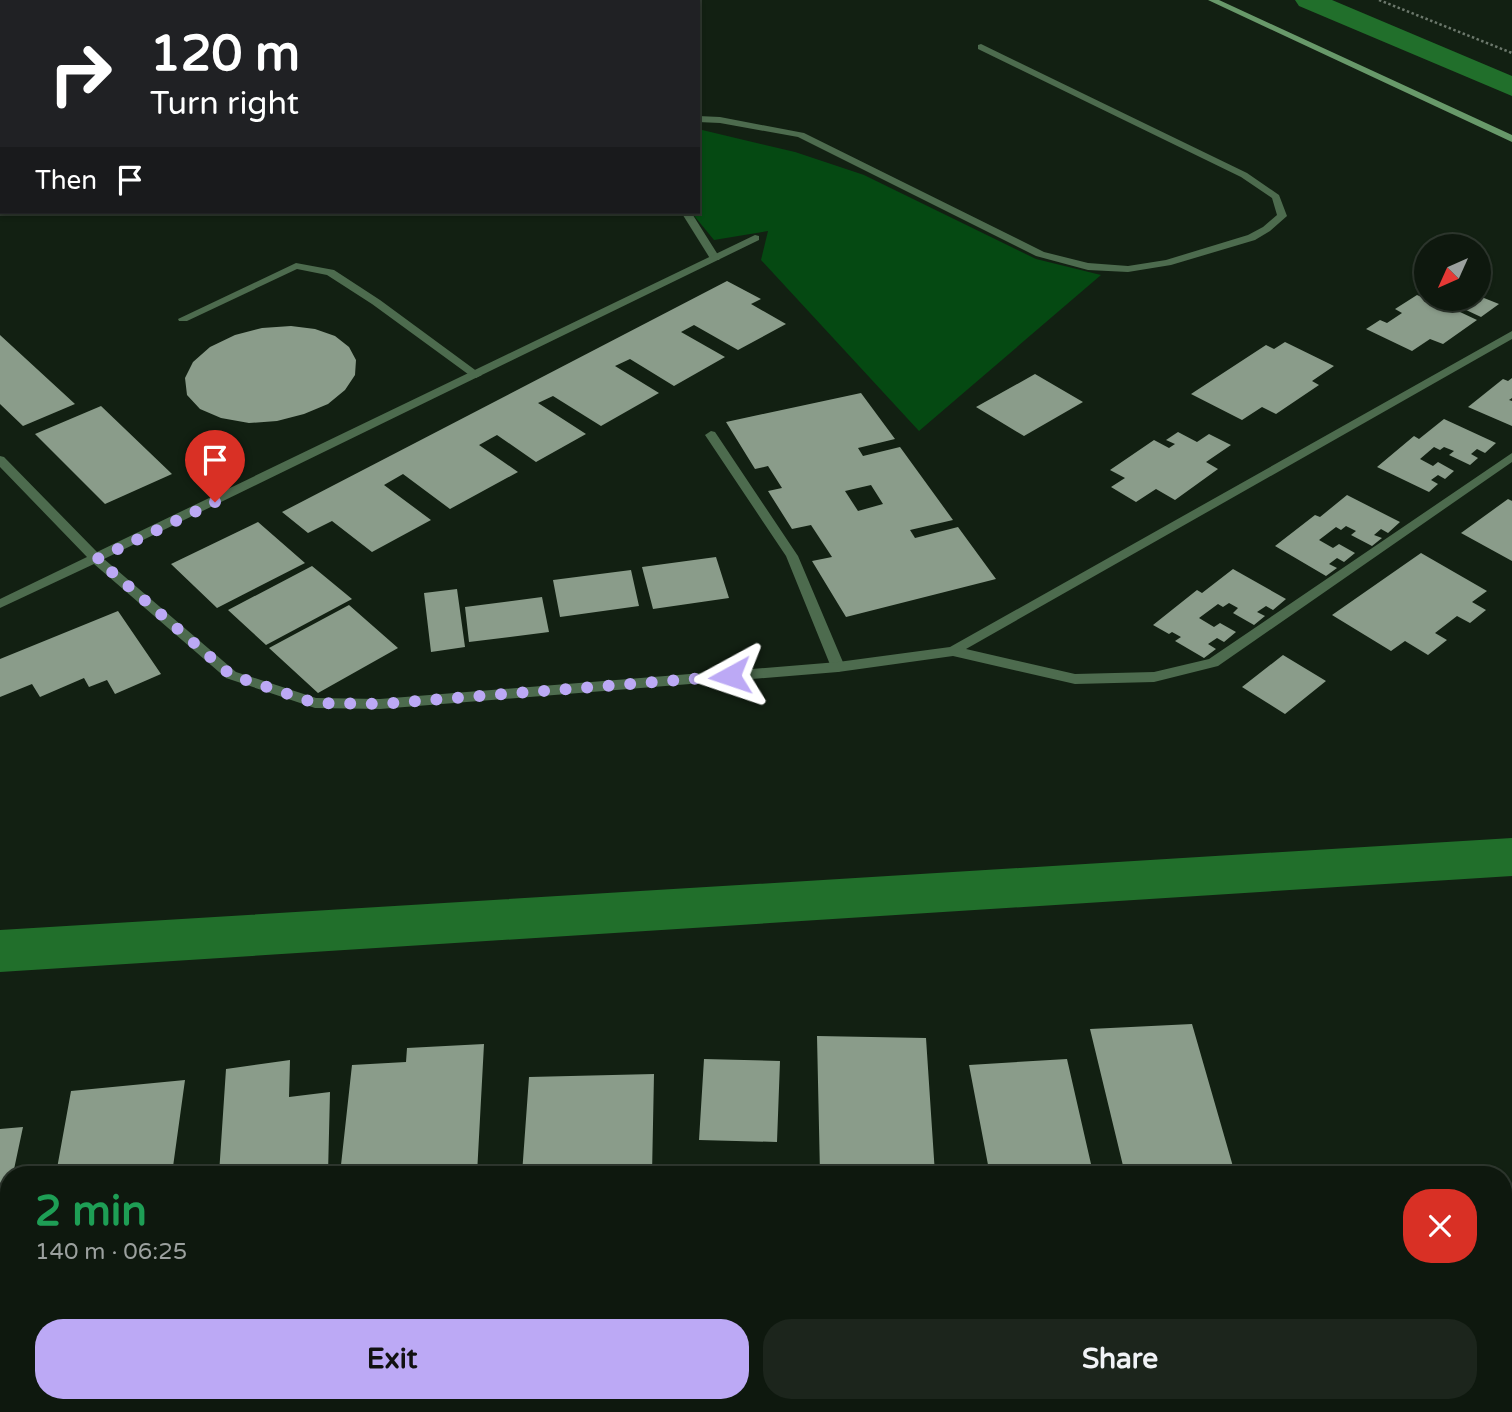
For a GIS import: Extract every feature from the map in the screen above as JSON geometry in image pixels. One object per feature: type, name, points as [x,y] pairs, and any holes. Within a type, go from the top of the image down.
[{"type":"street","points":[[1212,0],[1512,139]]},
{"type":"street","points":[[700,120],[720,120],[801,135],[1040,254],[1078,267],[1124,271],[1158,267],[1265,233],[1282,216],[1276,197],[1244,175],[981,47]]},
{"type":"street","points":[[687,214],[715,258]]},
{"type":"street","points":[[0,604],[755,239]]},
{"type":"street","points":[[183,319],[296,266],[330,272],[476,375]]},
{"type":"street","points":[[953,651],[1512,334]]},
{"type":"street","points":[[711,435],[792,556],[838,667]]},
{"type":"street","points":[[0,460],[97,559],[231,675],[315,703],[380,704],[838,667],[953,651],[1075,679],[1154,677],[1213,663],[1512,457]]},
{"type":"path","points":[[1380,0],[1512,53]]},
{"type":"green space","points":[[700,129],[795,152],[864,175],[1036,259],[1101,275],[919,431],[761,260],[768,231],[714,240],[693,214],[700,214]]},
{"type":"building","points":[[727,281],[761,299],[751,304],[786,324],[738,350],[694,325],[681,332],[725,357],[674,386],[630,359],[615,366],[659,393],[601,426],[553,396],[538,403],[586,434],[536,462],[497,435],[479,445],[518,472],[450,509],[403,474],[384,485],[431,520],[372,552],[332,521],[308,533],[282,512]]},
{"type":"building","points":[[1414,297],[1414,312],[1460,312],[1477,320],[1443,344],[1430,339],[1412,351],[1366,329],[1380,320],[1387,323],[1402,313],[1395,309]]},
{"type":"building","points":[[1491,301],[1499,304],[1491,310]]},
{"type":"building","points":[[1470,312],[1488,312],[1481,317]]},
{"type":"building","points":[[291,326],[315,329],[335,336],[349,347],[356,360],[355,375],[345,390],[328,404],[277,421],[249,423],[221,418],[200,409],[187,395],[185,378],[193,362],[210,347],[235,335],[262,328]]},
{"type":"building","points":[[0,335],[75,404],[23,426],[0,404]]},
{"type":"building","points":[[1285,342],[1334,366],[1312,381],[1319,385],[1276,414],[1262,407],[1242,420],[1191,394],[1266,345],[1274,349]]},
{"type":"building","points":[[1035,374],[1083,402],[1024,436],[976,407]]},
{"type":"building","points":[[1512,378],[1512,398],[1509,400],[1512,401],[1512,426],[1468,407],[1503,379],[1508,381]]},
{"type":"building","points":[[861,393],[895,439],[858,448],[863,456],[900,447],[953,520],[910,530],[915,538],[958,527],[996,579],[846,617],[812,561],[832,557],[811,525],[792,529],[768,491],[782,488],[768,466],[755,469],[726,422]],"holes":[[[871,485],[883,504],[858,511],[845,491]]]},
{"type":"building","points":[[101,406],[172,474],[105,504],[35,434]]},
{"type":"building","points":[[1444,419],[1496,443],[1485,453],[1477,449],[1471,454],[1478,458],[1470,465],[1449,455],[1454,451],[1434,447],[1420,459],[1433,466],[1438,462],[1454,471],[1445,479],[1438,475],[1431,480],[1438,484],[1429,492],[1377,467],[1414,436],[1419,439]]},
{"type":"building","points":[[1178,432],[1197,442],[1209,434],[1231,445],[1206,462],[1218,469],[1175,500],[1156,489],[1136,502],[1111,487],[1125,478],[1110,470],[1154,440],[1169,448],[1175,444],[1166,440]]},
{"type":"building","points":[[1347,495],[1400,522],[1388,533],[1381,529],[1374,535],[1382,538],[1372,546],[1351,535],[1356,531],[1346,526],[1341,530],[1336,527],[1319,540],[1333,548],[1339,544],[1355,553],[1344,562],[1337,558],[1329,564],[1337,568],[1326,576],[1275,546],[1315,515],[1320,517]]},
{"type":"building","points":[[1508,499],[1512,501],[1512,561],[1461,533]]},
{"type":"building","points":[[258,522],[305,563],[217,608],[171,564]]},
{"type":"building","points":[[1421,553],[1487,591],[1472,602],[1486,610],[1470,623],[1457,616],[1435,633],[1447,640],[1428,655],[1405,641],[1391,651],[1332,615]]},
{"type":"building","points":[[716,557],[729,598],[653,609],[642,567]]},
{"type":"building","points":[[312,566],[352,599],[266,645],[228,610]]},
{"type":"building","points":[[1233,569],[1286,599],[1273,610],[1266,606],[1257,612],[1265,616],[1254,625],[1233,613],[1238,608],[1229,603],[1223,607],[1218,604],[1199,618],[1214,627],[1220,623],[1236,632],[1224,642],[1217,638],[1208,644],[1216,649],[1204,658],[1175,641],[1181,637],[1153,625],[1197,590],[1202,593]]},
{"type":"building","points":[[631,570],[639,606],[560,617],[553,580]]},
{"type":"building","points":[[457,589],[465,647],[431,652],[424,593]]},
{"type":"building","points":[[542,597],[549,632],[469,642],[465,607]]},
{"type":"building","points":[[349,605],[398,648],[318,693],[269,648]]},
{"type":"building","points":[[118,611],[161,674],[115,694],[107,680],[89,687],[84,678],[40,697],[32,684],[0,697],[0,659]]},
{"type":"building","points":[[1283,655],[1326,681],[1285,714],[1242,687]]},
{"type":"building","points":[[1192,1024],[1233,1166],[1123,1166],[1090,1029]]},
{"type":"building","points":[[817,1036],[926,1038],[934,1166],[820,1166]]},
{"type":"building","points":[[484,1044],[477,1166],[341,1166],[352,1065],[406,1062],[407,1048]]},
{"type":"building","points":[[704,1059],[780,1061],[777,1142],[699,1140]]},
{"type":"building","points":[[1067,1059],[1091,1164],[988,1166],[969,1065]]},
{"type":"building","points":[[290,1060],[289,1097],[330,1092],[328,1166],[220,1166],[226,1069]]},
{"type":"building","points":[[654,1074],[652,1166],[523,1166],[529,1077]]},
{"type":"building","points":[[185,1080],[173,1166],[57,1166],[71,1091]]},
{"type":"building","points":[[23,1127],[15,1166],[0,1166],[0,1129]]},
{"type":"waterway","points":[[1308,0],[1382,29],[1512,87]]},
{"type":"waterway","points":[[0,951],[1512,857]]},
{"type":"route","points":[[215,502],[97,559],[231,675],[315,703],[380,704],[730,676]]}]
